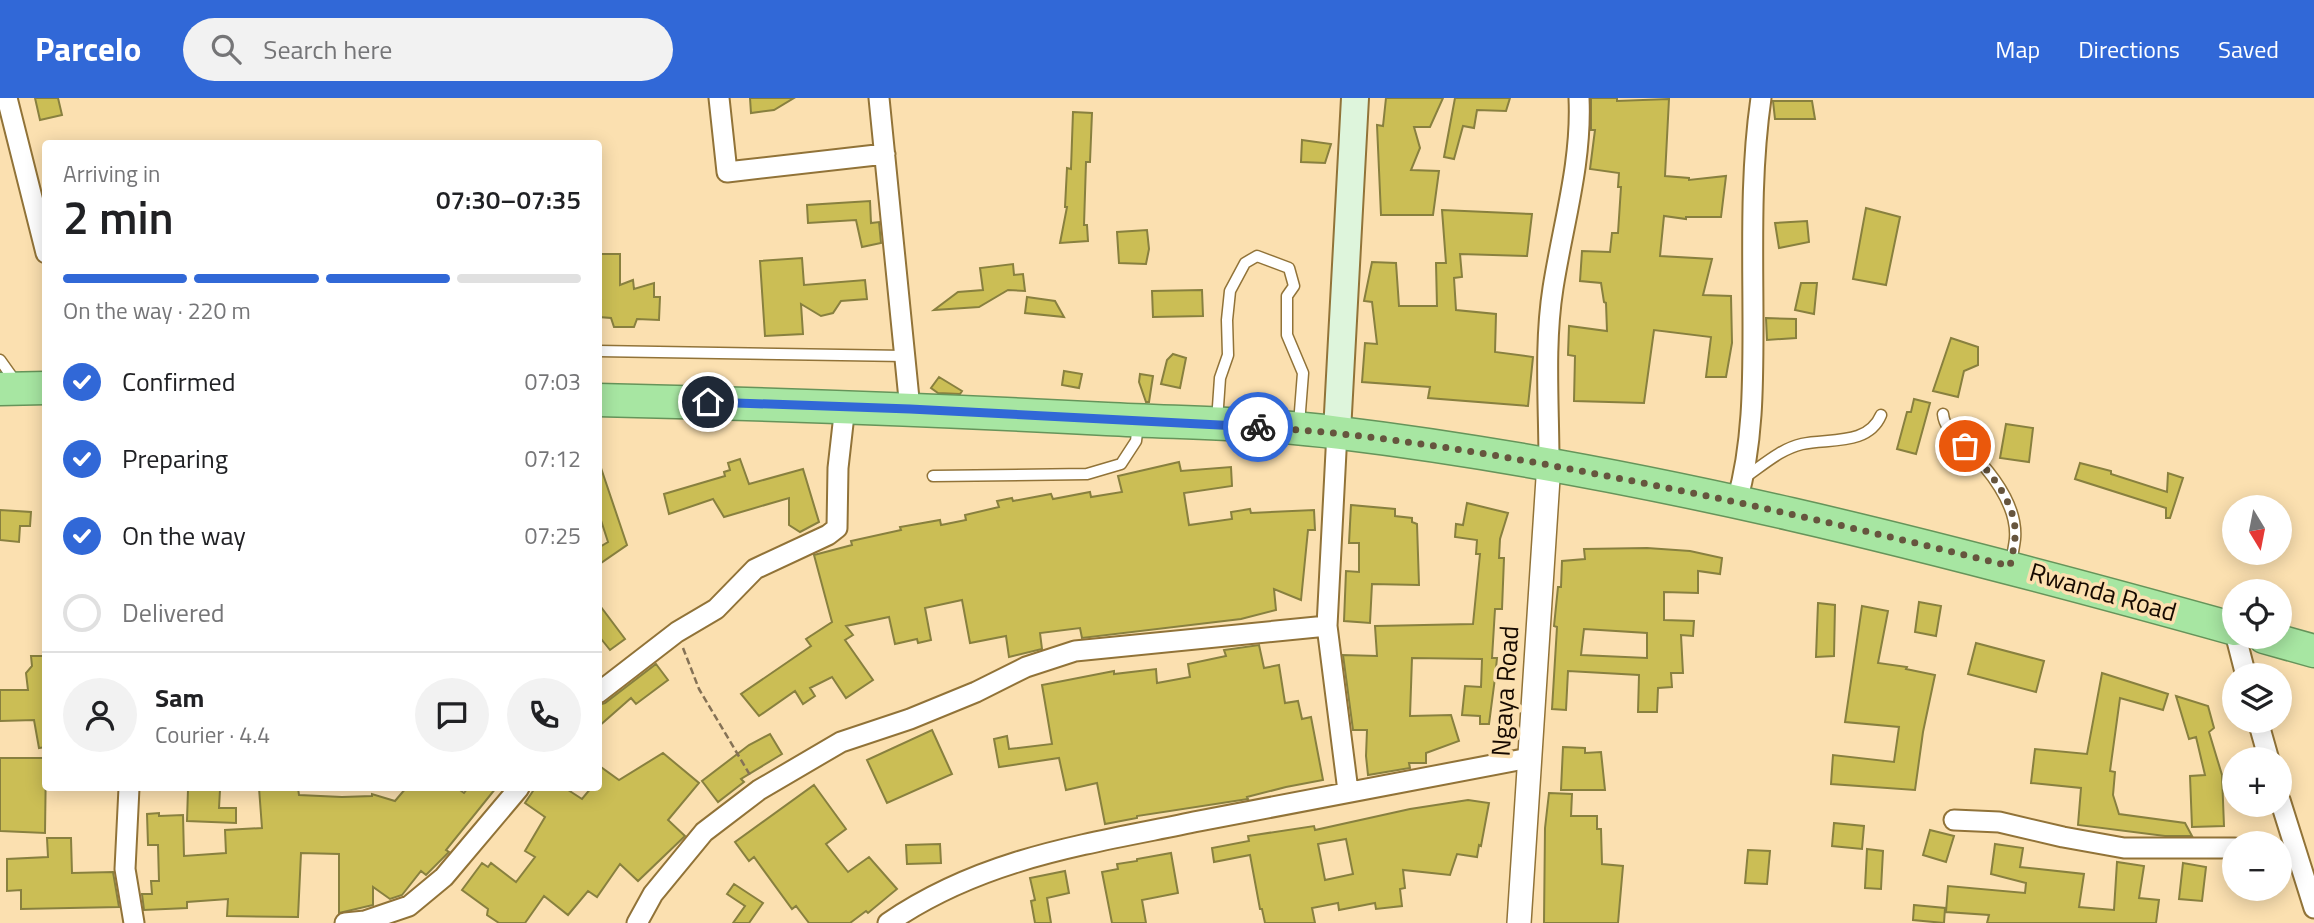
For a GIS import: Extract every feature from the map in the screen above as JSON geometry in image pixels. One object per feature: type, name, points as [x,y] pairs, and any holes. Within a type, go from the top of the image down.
[{"type":"highway","name":"Rwanda Road","points":[[602,400],[845,406],[1337,432],[1740,490],[2222,626]]},
{"type":"highway","points":[[2292,645],[2314,651]]},
{"type":"main road","points":[[1337,432],[1355,98]]},
{"type":"street","points":[[7,98],[42,237]]},
{"type":"street","points":[[719,98],[727,172],[885,154]]},
{"type":"street","points":[[879,98],[910,409]]},
{"type":"street","points":[[1549,463],[1549,325],[1553,287],[1575,173],[1580,122],[1578,98]]},
{"type":"street","points":[[1740,490],[1753,400],[1754,158],[1761,98]]},
{"type":"street","points":[[602,690],[677,632],[716,609],[755,569],[828,535],[837,528],[838,468],[845,406]]},
{"type":"street","points":[[1337,432],[1328,626],[1348,791]]},
{"type":"street","name":"Ngaya Road","points":[[1519,923],[1549,463]]},
{"type":"street","points":[[637,923],[653,894],[704,832],[759,790],[841,742],[910,719],[976,692],[1026,667],[1075,651],[1328,626]]},
{"type":"street","points":[[888,923],[937,894],[993,868],[1050,851],[1348,791],[1529,758]]},
{"type":"street","points":[[129,791],[125,869],[134,923]]},
{"type":"street","points":[[345,923],[365,921],[409,906],[444,877],[516,791]]},
{"type":"street","points":[[1954,820],[1999,822],[2063,838],[2124,848],[2222,848]]},
{"type":"street","points":[[2292,860],[2314,908]]},
{"type":"lane","points":[[1217,425],[1220,379],[1228,355],[1230,291],[1245,263],[1258,256],[1289,268],[1294,286],[1287,296],[1287,335],[1303,373],[1299,429]]},
{"type":"lane","points":[[602,351],[905,356]]},
{"type":"lane","points":[[0,360],[21,388]]},
{"type":"lane","points":[[1943,414],[1944,421],[1954,435],[1982,464],[2008,504],[2015,537],[2010,566]]},
{"type":"lane","points":[[1740,490],[1781,453],[1802,444],[1830,442],[1864,434],[1877,426],[1881,415]]},
{"type":"lane","points":[[933,476],[1087,474],[1121,464],[1136,441],[1138,421]]},
{"type":"path","points":[[677,632],[699,689],[759,790]]},
{"type":"building","points":[[35,98],[58,98],[62,115],[40,120]]},
{"type":"building","points":[[750,98],[794,98],[774,110],[751,113]]},
{"type":"building","points":[[1386,98],[1443,98],[1430,127],[1414,127],[1420,148],[1411,170],[1439,171],[1433,215],[1381,215],[1377,125],[1383,126]]},
{"type":"building","points":[[1455,98],[1510,98],[1506,111],[1477,110],[1474,128],[1463,126],[1454,159],[1444,157]]},
{"type":"building","points":[[1591,98],[1617,98],[1617,101],[1669,99],[1665,176],[1689,180],[1726,176],[1721,217],[1686,219],[1664,216],[1660,256],[1712,259],[1703,295],[1731,296],[1732,343],[1726,377],[1706,377],[1711,337],[1654,330],[1644,403],[1574,401],[1575,356],[1568,355],[1569,326],[1607,331],[1606,303],[1601,283],[1580,281],[1582,251],[1610,252],[1612,233],[1618,233],[1621,187],[1618,187],[1619,173],[1590,169],[1595,130],[1591,130]]},
{"type":"building","points":[[1773,101],[1812,101],[1815,119],[1775,119]]},
{"type":"building","points":[[1073,112],[1092,113],[1090,162],[1086,162],[1084,225],[1087,225],[1088,241],[1060,243],[1067,207],[1067,168],[1071,169]]},
{"type":"building","points":[[1302,140],[1331,144],[1325,163],[1301,162]]},
{"type":"building","points":[[870,201],[871,223],[879,222],[881,243],[862,247],[856,220],[808,223],[807,205]]},
{"type":"building","points":[[1866,208],[1900,217],[1886,285],[1853,279]]},
{"type":"building","points":[[1442,210],[1532,214],[1527,256],[1460,254],[1462,277],[1454,278],[1456,310],[1496,314],[1495,352],[1533,357],[1528,406],[1428,398],[1430,387],[1362,382],[1365,343],[1377,344],[1372,302],[1364,301],[1372,262],[1396,263],[1399,306],[1437,306],[1436,263],[1446,263]]},
{"type":"building","points":[[1807,221],[1809,242],[1779,248],[1775,223]]},
{"type":"building","points":[[1147,230],[1149,249],[1146,264],[1119,263],[1117,232]]},
{"type":"building","points":[[602,254],[620,254],[620,285],[633,280],[634,289],[654,283],[654,297],[660,297],[659,320],[637,319],[634,327],[614,327],[611,318],[602,317]]},
{"type":"building","points":[[802,258],[804,285],[865,280],[867,299],[841,301],[833,313],[821,316],[801,304],[803,334],[765,336],[760,261]]},
{"type":"building","points":[[1013,264],[1014,275],[1023,274],[1025,291],[1008,290],[979,307],[934,310],[958,292],[983,290],[980,268]]},
{"type":"building","points":[[1801,283],[1817,283],[1814,314],[1795,310]]},
{"type":"building","points":[[1202,290],[1203,316],[1153,317],[1152,291]]},
{"type":"building","points":[[1027,297],[1055,301],[1064,317],[1025,313]]},
{"type":"building","points":[[1766,318],[1796,319],[1796,338],[1767,340]]},
{"type":"building","points":[[1951,338],[1978,347],[1978,365],[1964,371],[1958,397],[1933,391]]},
{"type":"building","points":[[1173,354],[1186,358],[1180,388],[1161,384],[1167,360]]},
{"type":"building","points":[[1064,371],[1082,374],[1079,388],[1062,385]]},
{"type":"building","points":[[1140,374],[1153,376],[1149,402],[1146,402],[1139,382]]},
{"type":"building","points":[[939,377],[962,391],[960,394],[938,393],[931,388]]},
{"type":"building","points":[[1914,399],[1930,403],[1916,454],[1897,449],[1907,412],[1911,412]]},
{"type":"building","points":[[2006,424],[2033,428],[2029,462],[2000,458]]},
{"type":"building","points":[[740,459],[749,484],[803,469],[819,522],[800,532],[789,525],[789,498],[724,517],[713,499],[669,514],[664,494],[725,476],[724,472],[730,470],[728,463]]},
{"type":"building","points":[[1179,462],[1181,471],[1231,467],[1232,486],[1184,493],[1189,525],[1232,519],[1231,512],[1250,509],[1251,513],[1314,510],[1315,530],[1308,530],[1301,600],[1274,589],[1276,610],[1241,619],[1082,638],[1080,628],[1040,633],[1042,649],[1009,657],[1006,636],[970,643],[962,600],[925,608],[931,640],[918,643],[917,639],[895,644],[889,617],[846,626],[853,635],[845,640],[873,680],[846,698],[832,677],[810,688],[815,696],[803,704],[795,691],[759,716],[741,694],[811,646],[806,639],[832,622],[814,555],[852,545],[851,541],[901,530],[900,527],[940,520],[941,525],[966,520],[965,515],[999,507],[997,501],[1051,494],[1053,499],[1090,492],[1091,497],[1122,492],[1118,476]]},
{"type":"building","points":[[2080,463],[2111,471],[2111,474],[2167,492],[2168,473],[2183,478],[2170,518],[2166,518],[2166,508],[2075,479]]},
{"type":"building","points":[[602,471],[627,545],[602,562],[602,546],[608,542],[602,523]]},
{"type":"building","points":[[1467,503],[1508,513],[1500,539],[1499,558],[1504,558],[1502,609],[1495,609],[1492,658],[1497,658],[1489,724],[1480,724],[1480,716],[1462,715],[1465,686],[1481,687],[1482,659],[1412,658],[1410,716],[1451,715],[1459,741],[1426,753],[1426,763],[1409,763],[1410,768],[1368,775],[1367,730],[1353,730],[1343,655],[1377,656],[1375,626],[1473,624],[1480,554],[1476,554],[1477,540],[1455,537],[1456,524],[1463,525]]},
{"type":"building","points":[[1351,505],[1395,509],[1395,516],[1412,518],[1412,522],[1417,524],[1419,585],[1372,584],[1370,623],[1344,621],[1346,571],[1359,572],[1359,543],[1349,543]]},
{"type":"building","points":[[0,510],[31,512],[30,526],[20,526],[19,542],[0,540]]},
{"type":"building","points":[[1647,548],[1690,551],[1722,558],[1720,574],[1698,571],[1698,593],[1664,592],[1664,620],[1694,621],[1693,636],[1681,635],[1683,673],[1671,673],[1672,687],[1658,688],[1657,712],[1638,712],[1639,675],[1568,671],[1566,710],[1552,709],[1557,627],[1554,626],[1558,587],[1561,587],[1562,561],[1585,559],[1584,549]],"holes":[[[1584,629],[1647,633],[1647,658],[1581,655]]]},
{"type":"building","points":[[1919,602],[1941,606],[1936,636],[1915,632]]},
{"type":"building","points":[[1818,603],[1835,605],[1834,656],[1816,657]]},
{"type":"building","points":[[1862,606],[1888,611],[1878,663],[1935,675],[1915,790],[1831,784],[1833,755],[1894,762],[1899,727],[1845,722]]},
{"type":"building","points":[[602,608],[625,639],[610,650],[602,640]]},
{"type":"building","points":[[1976,643],[2044,661],[2036,692],[1968,674]]},
{"type":"building","points":[[1259,645],[1264,668],[1279,665],[1285,703],[1298,701],[1302,719],[1311,717],[1323,780],[1286,787],[1247,797],[1248,799],[1137,816],[1105,824],[1097,783],[1066,790],[1059,758],[999,767],[994,739],[1007,736],[1009,749],[1052,744],[1042,685],[1114,671],[1114,674],[1156,669],[1157,683],[1190,677],[1188,664],[1226,656],[1224,650]]},
{"type":"building","points":[[31,656],[42,656],[42,748],[39,748],[34,720],[0,721],[0,690],[28,690],[26,673],[32,666]]},
{"type":"building","points":[[656,664],[668,680],[636,704],[631,698],[602,723],[602,704]]},
{"type":"building","points":[[2102,673],[2168,694],[2163,710],[2120,698],[2110,771],[2115,772],[2113,795],[2119,814],[2185,823],[2192,836],[2165,836],[2078,825],[2081,788],[2031,783],[2035,749],[2087,754]]},
{"type":"building","points":[[2176,696],[2208,706],[2214,728],[2209,732],[2222,775],[2224,826],[2192,827],[2190,776],[2205,775],[2196,737],[2189,739]]},
{"type":"building","points":[[932,730],[952,774],[887,803],[867,760]]},
{"type":"building","points":[[770,734],[782,754],[741,779],[744,782],[718,802],[702,781],[749,745]]},
{"type":"building","points":[[1563,747],[1585,748],[1585,753],[1601,752],[1605,790],[1561,790]]},
{"type":"building","points":[[663,753],[699,783],[668,820],[685,836],[638,881],[620,864],[597,897],[588,891],[568,915],[544,896],[525,923],[499,923],[487,915],[488,909],[462,890],[482,863],[488,867],[491,863],[516,882],[535,857],[525,851],[545,817],[525,803],[533,791],[570,791],[582,799],[589,791],[602,791],[602,768],[619,780]]},
{"type":"building","points":[[0,758],[42,758],[42,791],[46,791],[45,833],[0,831]]},
{"type":"building","points":[[814,785],[846,829],[826,844],[848,872],[869,857],[897,889],[868,913],[866,911],[850,923],[809,923],[796,906],[792,909],[754,857],[749,861],[735,842]]},
{"type":"building","points":[[188,791],[220,791],[219,808],[236,808],[236,823],[187,821]]},
{"type":"building","points":[[259,791],[298,791],[299,795],[342,797],[372,794],[395,801],[403,791],[494,791],[446,850],[449,852],[426,875],[421,871],[402,895],[390,899],[373,887],[373,905],[339,913],[339,854],[301,853],[298,917],[227,916],[228,899],[187,902],[187,908],[144,910],[142,894],[152,894],[151,881],[159,881],[158,845],[148,845],[147,814],[183,815],[184,856],[226,853],[225,830],[262,828]]},
{"type":"building","points":[[1549,793],[1572,794],[1571,816],[1597,816],[1597,829],[1601,829],[1602,864],[1623,866],[1618,923],[1544,923],[1545,828]]},
{"type":"building","points":[[1468,800],[1489,803],[1477,857],[1457,854],[1450,875],[1403,870],[1405,888],[1400,889],[1402,906],[1376,909],[1375,903],[1339,910],[1338,903],[1312,908],[1315,923],[1265,923],[1250,855],[1214,862],[1212,848],[1249,841],[1248,836],[1314,826],[1315,830],[1410,809]],"holes":[[[1346,839],[1353,874],[1325,880],[1318,844]]]},
{"type":"building","points":[[1834,823],[1864,826],[1862,849],[1832,846]]},
{"type":"building","points":[[1930,830],[1954,836],[1946,862],[1923,855]]},
{"type":"building","points":[[47,838],[71,838],[72,873],[113,872],[119,907],[21,909],[21,890],[7,891],[7,859],[48,857]]},
{"type":"building","points":[[940,844],[941,863],[907,864],[906,845]]},
{"type":"building","points":[[1995,844],[2023,848],[2020,867],[2084,874],[2079,907],[2114,910],[2117,862],[2144,866],[2139,898],[2159,900],[2156,923],[1987,923],[1989,915],[1946,912],[1948,886],[2025,893],[2026,883],[1991,874]]},
{"type":"building","points":[[1867,849],[1883,851],[1881,889],[1865,888]]},
{"type":"building","points":[[1748,850],[1770,851],[1767,884],[1745,883]]},
{"type":"building","points":[[1171,853],[1178,893],[1142,900],[1146,923],[1112,923],[1102,872],[1118,869],[1117,864]]},
{"type":"building","points":[[2183,863],[2206,867],[2202,901],[2179,899]]},
{"type":"building","points":[[1065,871],[1069,893],[1047,898],[1051,923],[1035,923],[1031,901],[1035,900],[1030,878]]},
{"type":"building","points":[[734,884],[763,903],[749,923],[733,923],[745,906],[727,894]]},
{"type":"building","points":[[1914,905],[1945,908],[1944,923],[1913,920]]},
{"type":"way so far","points":[[1258,427],[1337,432],[1549,463],[1798,515],[2010,566],[2015,537],[2008,504],[1982,464],[1965,446]]},
{"type":"route","points":[[708,402],[910,409],[1258,427]]}]
